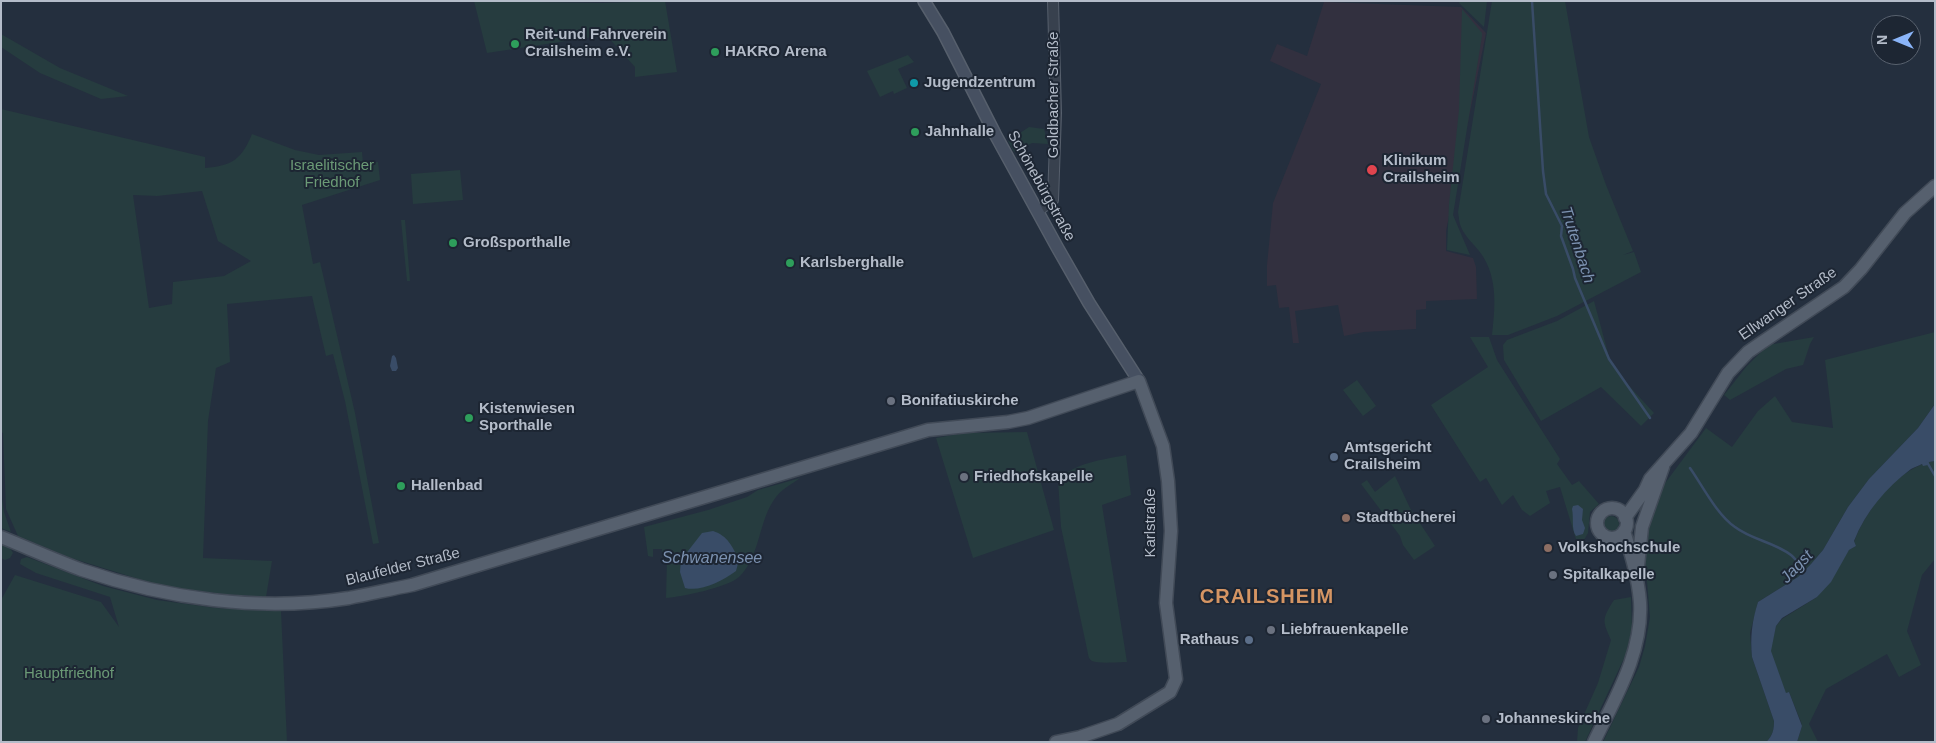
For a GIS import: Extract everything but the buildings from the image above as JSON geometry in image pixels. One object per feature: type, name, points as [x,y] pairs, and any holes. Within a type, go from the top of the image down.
[{"type":"main road","name":"Schönebürgstraße","points":[[924,1],[943,32],[995,134],[1038,212],[1085,295],[1139,381]]},
{"type":"main road","name":"Ellwanger Straße","points":[[1621,513],[1645,490],[1650,479],[1691,433],[1728,373],[1740,360],[1761,343],[1844,287],[1861,269],[1905,213],[1935,186]]},
{"type":"main road","name":"Blaufelder Straße","points":[[1,537],[83,570],[156,590],[223,602],[267,604],[330,600],[412,585],[706,496],[809,468],[928,430],[1008,422],[1028,418],[1139,381]]},
{"type":"main road","name":"Karlstraße","points":[[1056,742],[1080,738],[1107,729],[1125,720],[1170,692],[1176,679],[1166,602],[1170,531],[1168,481],[1163,446],[1139,381]]},
{"type":"main road","points":[[1594,742],[1625,677],[1636,644],[1640,617],[1638,581],[1642,527],[1663,466]]},
{"type":"main road","points":[[1620,535],[1604,536],[1598,529],[1598,519],[1602,512],[1608,509],[1621,513],[1626,525],[1620,535],[1623,549],[1638,581]]},
{"type":"street","name":"Goldbacher Straße","points":[[1038,212],[1053,200],[1056,113],[1053,1]]},
{"type":"shaded area","name":"Klinikum Crailsheim","points":[[1324,2],[1461,7],[1486,33],[1446,231],[1446,251],[1473,258],[1476,267],[1477,299],[1426,301],[1426,309],[1416,310],[1416,329],[1364,332],[1344,336],[1338,305],[1295,311],[1299,343],[1293,343],[1289,307],[1279,308],[1276,285],[1267,286],[1267,265],[1273,203],[1321,84],[1270,61],[1277,44],[1307,56]]},
{"type":"green space","name":"Reit-und Fahrverein Crailsheim e.V.","points":[[474,1],[601,3],[665,1],[677,72],[635,77],[635,67],[606,35],[487,53]]},
{"type":"green space","points":[[1460,1],[1487,1],[1484,27],[1459,3]]},
{"type":"green space","points":[[1492,1],[1565,1],[1589,137],[1633,251],[1623,255],[1634,252],[1641,272],[1557,316],[1508,335],[1492,335],[1494,294],[1491,274],[1482,255],[1463,231],[1458,212]]},
{"type":"green space","points":[[1462,9],[1482,33],[1453,215],[1470,255],[1447,250],[1449,204],[1459,110]]},
{"type":"green space","points":[[1,34],[60,68],[128,96],[101,99],[40,73],[1,47]]},
{"type":"green space","points":[[908,55],[914,62],[898,69],[907,88],[894,94],[893,91],[880,97],[867,71]]},
{"type":"green space","name":"Israelitischer Friedhof","points":[[1,109],[205,157],[205,168],[235,160],[244,150],[252,134],[295,150],[319,155],[362,152],[363,163],[378,162],[380,180],[302,205],[313,264],[320,262],[355,413],[379,543],[373,544],[345,401],[333,354],[326,356],[312,296],[227,304],[230,362],[216,368],[208,421],[203,558],[272,561],[266,597],[161,586],[71,558],[18,536],[6,509],[3,433],[1,432]],"holes":[[[202,191],[218,241],[251,261],[224,276],[173,282],[172,304],[149,308],[133,195],[157,196]]]},
{"type":"green space","points":[[1029,127],[1044,129],[1048,144],[1032,143],[1014,152],[1008,141]]},
{"type":"green space","points":[[460,170],[463,200],[413,204],[411,174]]},
{"type":"green space","points":[[401,220],[405,220],[410,281],[407,281]]},
{"type":"green space","points":[[1594,301],[1609,357],[1620,376],[1654,413],[1641,426],[1601,387],[1541,421],[1504,360],[1503,345],[1507,340],[1557,321]]},
{"type":"green space","points":[[1935,332],[1935,404],[1918,428],[1869,479],[1848,507],[1823,550],[1811,564],[1798,577],[1758,602],[1750,633],[1752,657],[1774,721],[1773,732],[1768,740],[1766,742],[1603,742],[1639,667],[1645,646],[1650,617],[1645,558],[1649,516],[1663,486],[1706,428],[1732,447],[1758,411],[1775,396],[1792,422],[1833,428],[1825,360]]},
{"type":"green space","points":[[1470,337],[1489,337],[1497,360],[1560,459],[1557,464],[1572,485],[1579,481],[1599,504],[1590,512],[1588,533],[1579,549],[1560,487],[1546,491],[1550,503],[1530,516],[1522,510],[1513,495],[1502,505],[1486,478],[1480,482],[1431,405],[1488,367]]},
{"type":"green space","points":[[1814,337],[1803,365],[1786,369],[1730,400],[1724,395],[1746,367],[1768,345]]},
{"type":"green space","points":[[1357,380],[1376,406],[1363,416],[1343,390]]},
{"type":"green space","points":[[1027,432],[1054,530],[973,558],[936,438],[964,433]]},
{"type":"green space","points":[[1126,455],[1131,495],[1102,505],[1127,662],[1095,662],[1088,656],[1061,527],[1058,480],[1081,465]]},
{"type":"green space","points":[[1935,461],[1935,559],[1922,575],[1907,631],[1921,665],[1899,677],[1887,654],[1826,689],[1809,724],[1818,742],[1797,742],[1802,726],[1801,722],[1789,692],[1786,694],[1770,651],[1776,626],[1782,619],[1817,597],[1849,550],[1856,546],[1854,542],[1859,529],[1875,503],[1886,491],[1909,471]]},
{"type":"green space","points":[[1395,476],[1410,508],[1435,546],[1414,560],[1403,545],[1400,536],[1361,484],[1367,480],[1375,492]]},
{"type":"green space","points":[[800,478],[781,492],[770,506],[752,559],[739,577],[734,581],[715,588],[666,598],[667,558],[662,557],[662,549],[653,549],[653,557],[648,556],[644,527],[708,510],[747,497],[758,490]]},
{"type":"green space","points":[[1,492],[4,512],[11,532],[1,528]]},
{"type":"green space","points":[[1611,516],[1617,518],[1619,524],[1617,530],[1611,532],[1605,530],[1603,524],[1605,518]]},
{"type":"green space","points":[[1,542],[8,545],[13,553],[10,558],[5,560],[1,558]]},
{"type":"green space","name":"Hauptfriedhof","points":[[27,557],[103,586],[157,600],[216,608],[281,611],[287,742],[1,742],[1,600],[15,575],[101,602],[119,627],[110,597],[36,573],[20,564],[21,559]]},
{"type":"green space","points":[[1631,597],[1632,628],[1626,654],[1585,742],[1577,742],[1578,728],[1598,683],[1611,640],[1605,624],[1605,616],[1614,600]]},
{"type":"water","points":[[394,355],[398,368],[396,371],[392,371],[390,366],[392,356]]},
{"type":"water","points":[[1935,404],[1935,461],[1929,462],[1928,465],[1923,466],[1922,464],[1911,469],[1885,492],[1864,520],[1854,541],[1856,546],[1849,550],[1831,582],[1817,597],[1782,618],[1776,626],[1771,651],[1786,693],[1789,692],[1802,726],[1797,742],[1766,742],[1773,732],[1774,721],[1751,650],[1752,629],[1758,602],[1798,577],[1811,564],[1823,550],[1848,507],[1869,479],[1918,428]]},
{"type":"water","points":[[1578,505],[1583,509],[1582,520],[1585,528],[1583,534],[1576,536],[1572,509],[1573,506]]},
{"type":"water","name":"Schwanensee","points":[[713,531],[726,539],[732,546],[739,560],[736,571],[718,582],[704,587],[685,588],[680,572],[681,560],[702,533]]},
{"type":"waterway","name":"Trutenbach","points":[[1532,1],[1546,194],[1562,226],[1561,236],[1575,278],[1609,359],[1650,418]]},
{"type":"waterway","points":[[1927,462],[1935,476]]},
{"type":"waterway","name":"Trutenbach","points":[[1690,468],[1716,508],[1728,522],[1749,535],[1784,551],[1793,557],[1806,573]]},
{"type":"place","name":"Reit-und Fahrverein Crailsheim e.V.","points":[[515,44]]},
{"type":"place","name":"HAKRO Arena","points":[[715,52]]},
{"type":"place","name":"Jugendzentrum","points":[[914,83]]},
{"type":"place","name":"Jahnhalle","points":[[915,132]]},
{"type":"place","name":"Klinikum Crailsheim","points":[[1372,170]]},
{"type":"place","name":"Großsporthalle","points":[[453,243]]},
{"type":"place","name":"Karlsberghalle","points":[[790,263]]},
{"type":"place","name":"Bonifatiuskirche","points":[[891,401]]},
{"type":"place","name":"Kistenwiesen Sporthalle","points":[[469,418]]},
{"type":"place","name":"Amtsgericht Crailsheim","points":[[1334,457]]},
{"type":"place","name":"Friedhofskapelle","points":[[964,477]]},
{"type":"place","name":"Hallenbad","points":[[401,486]]},
{"type":"place","name":"Stadtbücherei","points":[[1346,518]]},
{"type":"place","name":"Volkshochschule","points":[[1548,548]]},
{"type":"place","name":"Spitalkapelle","points":[[1553,575]]},
{"type":"place","name":"Liebfrauenkapelle","points":[[1271,630]]},
{"type":"place","name":"Rathaus","points":[[1249,640]]},
{"type":"place","name":"Johanneskirche","points":[[1486,719]]},
{"type":"district","name":"CRAILSHEIM","points":[[1267,597]]},
{"type":"water label","name":"Jagst","points":[[1797,567]]}]
